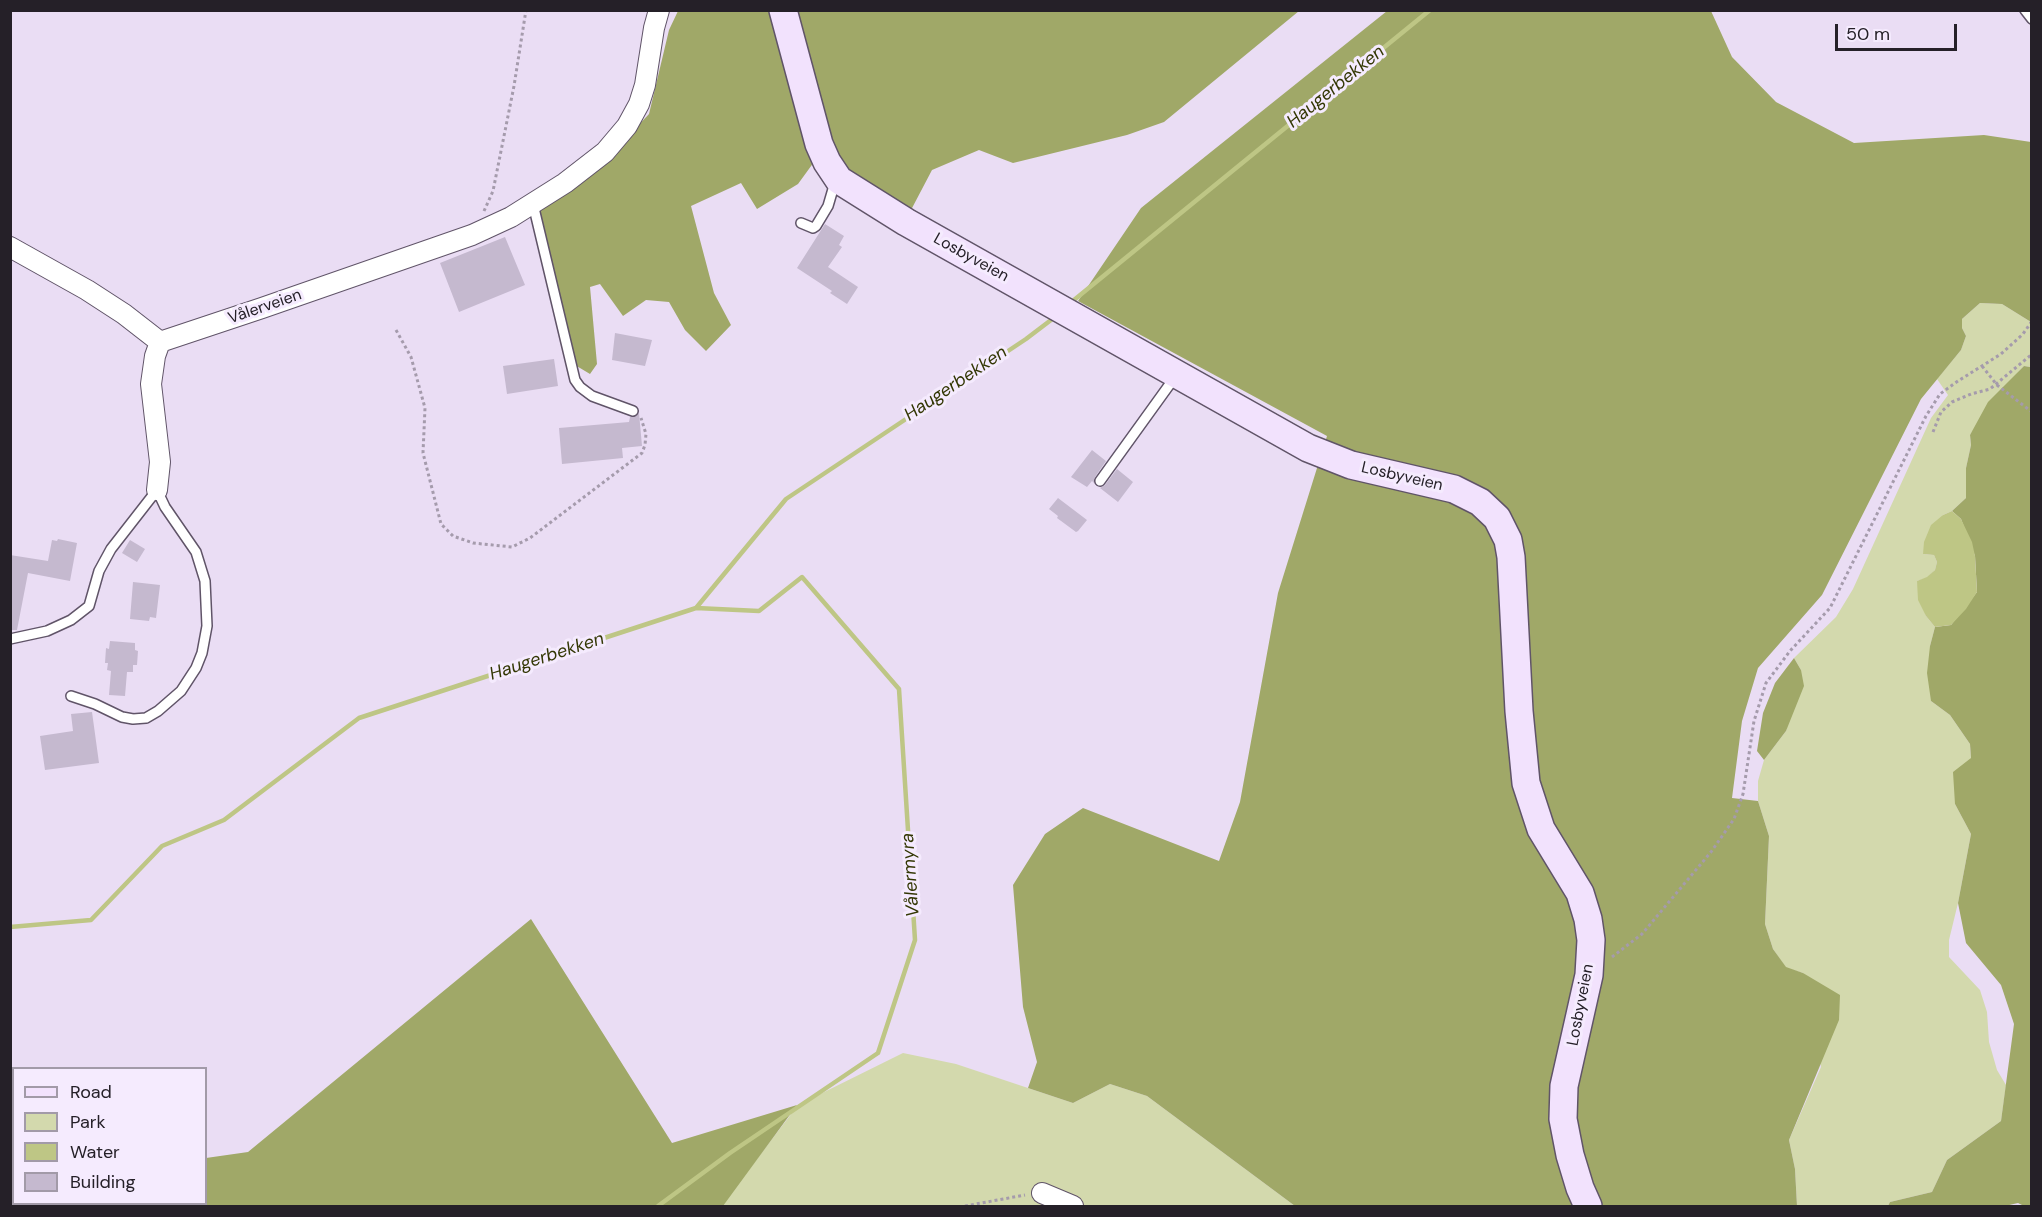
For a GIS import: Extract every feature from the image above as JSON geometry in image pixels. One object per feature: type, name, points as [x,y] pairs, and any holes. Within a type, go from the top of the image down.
[{"type":"main road","name":"Losbyveien","points":[[783,10],[819,144],[826,162],[839,180],[906,222],[1308,448],[1351,465],[1454,489],[1480,502],[1497,518],[1508,540],[1511,557],[1519,711],[1526,783],[1541,829],[1580,893],[1588,919],[1591,940],[1589,975],[1564,1086],[1563,1119],[1570,1155],[1588,1206]]},
{"type":"street","name":"Vålerveien","points":[[160,342],[472,235],[533,204],[565,183],[605,152],[627,126],[639,104],[645,85],[659,10]]},
{"type":"street","points":[[10,247],[87,290],[124,314],[160,342],[154,356],[151,384],[160,462],[157,490]]},
{"type":"street","points":[[1042,1193],[1073,1206]]},
{"type":"lane","points":[[2025,10],[2031,19]]},
{"type":"lane","points":[[801,223],[813,228],[816,226],[828,206],[832,189],[839,180]]},
{"type":"lane","points":[[533,204],[575,380],[579,387],[592,396],[633,411]]},
{"type":"lane","points":[[1100,481],[1176,375]]},
{"type":"lane","points":[[10,639],[47,631],[71,620],[90,606],[99,571],[111,549],[157,490],[165,507],[190,542],[202,568],[208,611],[206,638],[199,661],[181,691],[146,718],[122,717],[71,696]]},
{"type":"path","points":[[472,235],[493,191],[514,86],[526,10]]},
{"type":"path","points":[[1589,975],[1642,934],[1711,852],[1734,819],[1743,794],[1754,721],[1766,683],[1790,651],[1830,608],[1926,416],[1940,394],[2001,354],[2023,334],[2031,321]]},
{"type":"path","points":[[396,330],[411,357],[425,408],[423,453],[441,524],[453,536],[473,543],[512,547],[530,538],[643,451],[646,434],[643,422],[633,411]]},
{"type":"path","points":[[1933,432],[1941,412],[1952,402],[1997,385],[2031,355]]},
{"type":"path","points":[[1982,366],[1997,385],[2031,412]]},
{"type":"path","points":[[965,1206],[1042,1193]]},
{"type":"green space","points":[[1980,303],[2002,304],[2031,322],[2031,370],[2030,367],[2024,366],[2007,384],[1970,435],[1971,445],[1966,468],[1966,498],[1952,511],[1943,515],[1923,554],[1934,555],[1937,562],[1935,570],[1927,578],[1917,581],[1926,616],[1935,627],[1930,646],[1931,701],[1950,715],[1970,744],[1971,758],[1955,804],[1971,834],[1949,940],[1949,957],[1980,990],[1987,1012],[1989,1042],[1997,1070],[2006,1085],[2001,1121],[1947,1160],[1932,1192],[1890,1202],[1888,1206],[1797,1206],[1795,1169],[1789,1140],[1821,1067],[1803,973],[1786,968],[1773,949],[1765,924],[1769,836],[1758,801],[1758,781],[1764,760],[1786,731],[1801,670],[1794,658],[1836,617],[1853,589],[1931,418],[1948,395],[1937,379],[1961,350],[1966,336],[1961,320]]},
{"type":"green space","points":[[903,1053],[956,1064],[1073,1103],[1110,1084],[1147,1096],[1295,1206],[721,1206],[798,1105]]},
{"type":"shaded area","points":[[678,11],[1299,11],[1164,122],[1127,135],[1013,163],[979,150],[932,170],[911,210],[814,162],[798,184],[757,209],[741,183],[691,206],[714,293],[731,325],[706,351],[685,330],[669,302],[646,300],[623,316],[600,284],[590,287],[597,364],[590,374],[570,362],[538,210],[597,169],[649,114],[669,30]]},
{"type":"shaded area","points":[[1387,11],[1711,11],[1732,57],[1776,102],[1854,143],[1984,135],[2031,142],[2031,322],[2002,304],[1980,303],[1962,319],[1962,328],[1966,336],[1961,350],[1921,399],[1822,595],[1758,668],[1742,721],[1732,798],[1758,801],[1769,836],[1765,924],[1773,949],[1786,967],[1803,973],[1840,995],[1839,1020],[1789,1140],[1795,1169],[1797,1206],[1295,1206],[1147,1096],[1110,1084],[1073,1103],[1028,1088],[1037,1062],[1023,1007],[1013,885],[1045,834],[1083,808],[1219,861],[1240,802],[1278,593],[1327,436],[1078,301],[1141,208]]},
{"type":"shaded area","points":[[2024,366],[2032,370],[2031,1206],[2018,1203],[2005,1206],[1888,1206],[1890,1202],[1932,1192],[1947,1160],[2001,1121],[2014,1024],[2001,985],[1966,943],[1958,903],[1971,834],[1955,804],[1953,772],[1971,758],[1970,744],[1950,715],[1931,701],[1927,673],[1935,627],[1951,625],[1977,592],[1975,556],[1961,519],[1952,511],[1966,498],[1966,468],[1971,445],[1970,435],[1988,402]]},
{"type":"shaded area","points":[[1794,658],[1801,670],[1804,686],[1786,731],[1764,760],[1757,751],[1763,713],[1775,683]]},
{"type":"shaded area","points":[[531,919],[672,1143],[797,1105],[723,1206],[11,1206],[11,1175],[12,1205],[207,1205],[207,1158],[248,1152]]},
{"type":"water","points":[[1952,511],[1961,519],[1972,542],[1977,592],[1966,609],[1951,625],[1935,627],[1918,600],[1917,581],[1927,577],[1935,570],[1937,562],[1934,555],[1923,554],[1924,542],[1931,525]]},
{"type":"building","points":[[825,224],[844,236],[839,245],[842,247],[828,267],[858,287],[847,304],[797,268]]},
{"type":"building","points":[[505,237],[525,285],[459,312],[440,263]]},
{"type":"building","points":[[615,333],[652,340],[645,366],[612,360]]},
{"type":"building","points":[[554,359],[558,386],[507,394],[503,366]]},
{"type":"building","points":[[639,413],[642,446],[622,448],[623,458],[562,464],[559,428],[629,422],[630,417],[635,417]]},
{"type":"building","points":[[1092,450],[1106,461],[1095,477],[1094,483],[1092,481],[1087,487],[1071,477]]},
{"type":"building","points":[[1117,469],[1133,482],[1118,502],[1100,488]]},
{"type":"building","points":[[1058,498],[1087,520],[1078,531],[1076,532],[1057,518],[1058,516],[1049,509]]},
{"type":"building","points":[[58,539],[77,543],[70,581],[28,573],[17,630],[10,630],[10,555],[48,561],[52,540],[57,541]]},
{"type":"building","points":[[130,540],[145,549],[137,562],[122,553]]},
{"type":"building","points":[[133,582],[160,585],[156,618],[150,617],[149,621],[130,619]]},
{"type":"building","points":[[110,641],[135,643],[135,650],[138,651],[137,665],[133,665],[133,672],[127,672],[125,696],[109,695],[111,671],[107,670],[108,663],[105,663],[106,648],[109,649]]},
{"type":"building","points":[[92,712],[99,763],[45,770],[40,736],[73,731],[71,714]]},
{"type":"waterway","name":"Haugerbekken","points":[[1074,300],[1430,10]]},
{"type":"waterway","name":"Haugerbekken","points":[[10,927],[91,920],[162,846],[224,820],[359,718],[696,608],[786,499],[1051,320]]},
{"type":"waterway","name":"Vålermyra","points":[[658,1206],[730,1153],[878,1053],[915,940],[899,689],[802,577],[759,611],[696,608]]}]
